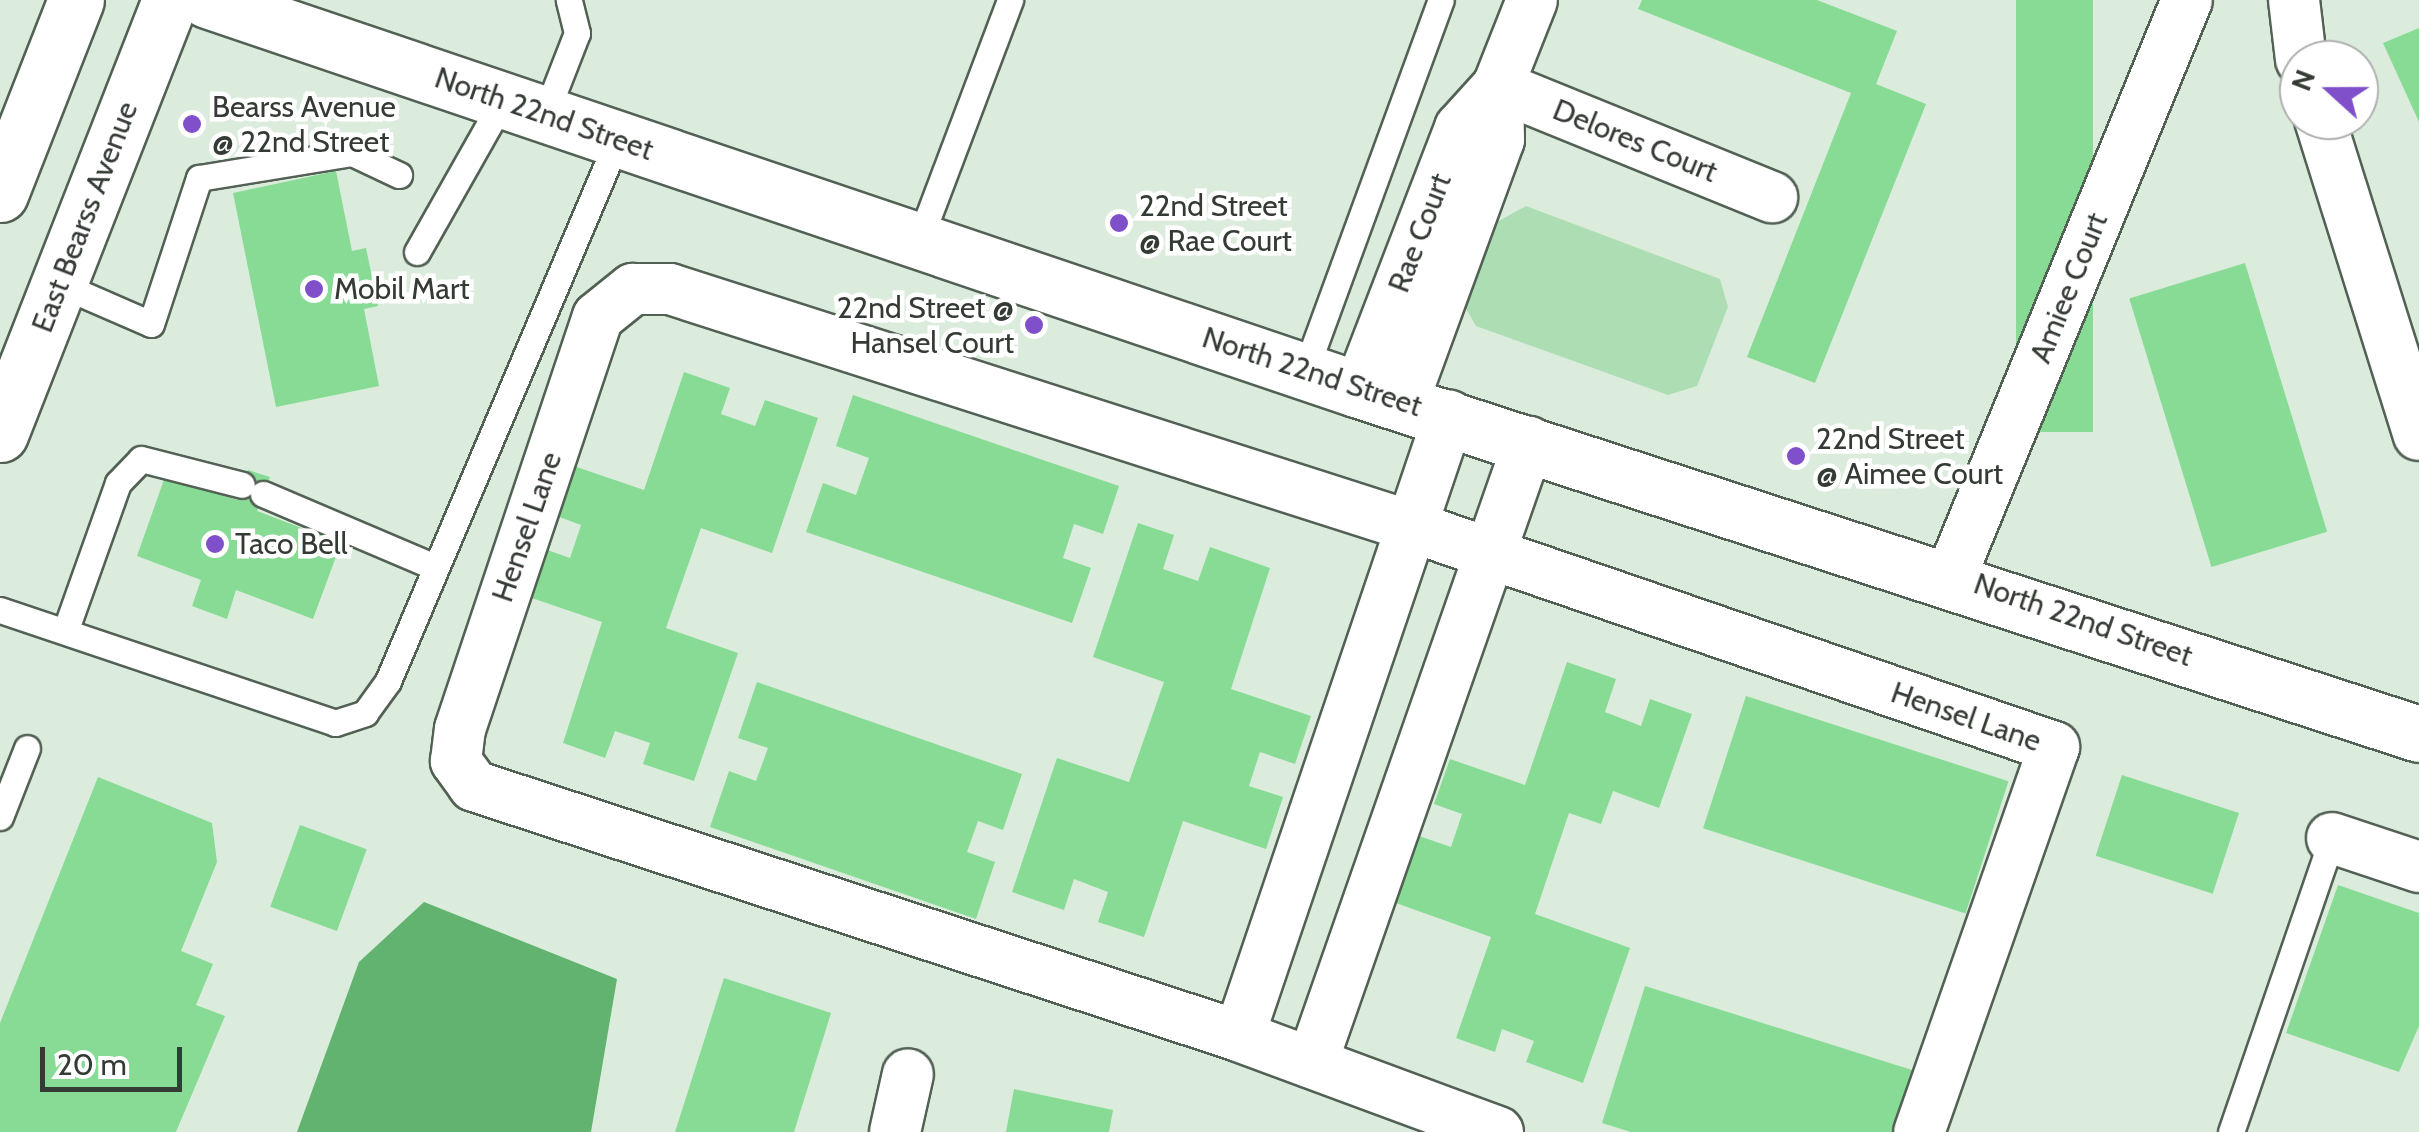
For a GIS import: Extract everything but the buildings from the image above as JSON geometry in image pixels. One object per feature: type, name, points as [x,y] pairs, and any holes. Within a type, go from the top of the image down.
[{"type":"street","points":[[0,194],[76,0]]},
{"type":"street","name":"East Bearss Avenue","points":[[0,434],[170,0]]},
{"type":"street","name":"North 22nd Street","points":[[208,0],[1305,371],[1952,576],[2419,734]]},
{"type":"street","name":"Rae Court","points":[[1410,526],[1404,403],[1460,128],[1498,86],[1532,0]]},
{"type":"street","name":"Amiee Court","points":[[1952,576],[2187,0]]},
{"type":"street","points":[[2294,0],[2299,40]]},
{"type":"street","name":"Delores Court","points":[[1498,86],[1772,196]]},
{"type":"street","points":[[2326,140],[2419,434]]},
{"type":"street","name":"Hensel Lane","points":[[1498,1132],[1239,1036],[474,786],[456,761],[460,729],[598,317],[633,289],[670,289],[1410,526],[2054,747],[1919,1132]]},
{"type":"street","points":[[1312,1063],[1529,442]]},
{"type":"street","points":[[1239,1036],[1410,526]]},
{"type":"street","points":[[2332,838],[2419,867]]},
{"type":"street","points":[[895,1132],[908,1074]]},
{"type":"lane","points":[[417,252],[577,33],[570,0]]},
{"type":"lane","points":[[919,241],[1010,0]]},
{"type":"lane","points":[[1305,371],[1440,0]]},
{"type":"lane","points":[[0,610],[66,629],[334,723],[365,713],[388,681],[618,139]]},
{"type":"lane","points":[[59,284],[151,324],[199,178],[352,153],[399,175]]},
{"type":"lane","points":[[66,629],[118,483],[141,458],[253,489],[435,567]]},
{"type":"lane","points":[[0,817],[28,748]]},
{"type":"lane","points":[[2231,1132],[2332,838]]},
{"type":"shaded area","points":[[1526,206],[1720,279],[1728,307],[1697,386],[1668,395],[1476,326],[1465,307],[1495,223]]},
{"type":"shaded area","points":[[424,902],[617,979],[591,1132],[297,1132],[359,962]]},
{"type":"place","name":"Bearss Avenue @ 22nd Street","points":[[192,124]]},
{"type":"place","name":"22nd Street @ Rae Court","points":[[1119,223]]},
{"type":"place","name":"Mobil Mart","points":[[314,289]]},
{"type":"place","name":"22nd Street @ Hansel Court","points":[[1034,325]]},
{"type":"place","name":"22nd Street @ Aimee Court","points":[[1796,456]]},
{"type":"place","name":"Taco Bell","points":[[215,544]]}]
